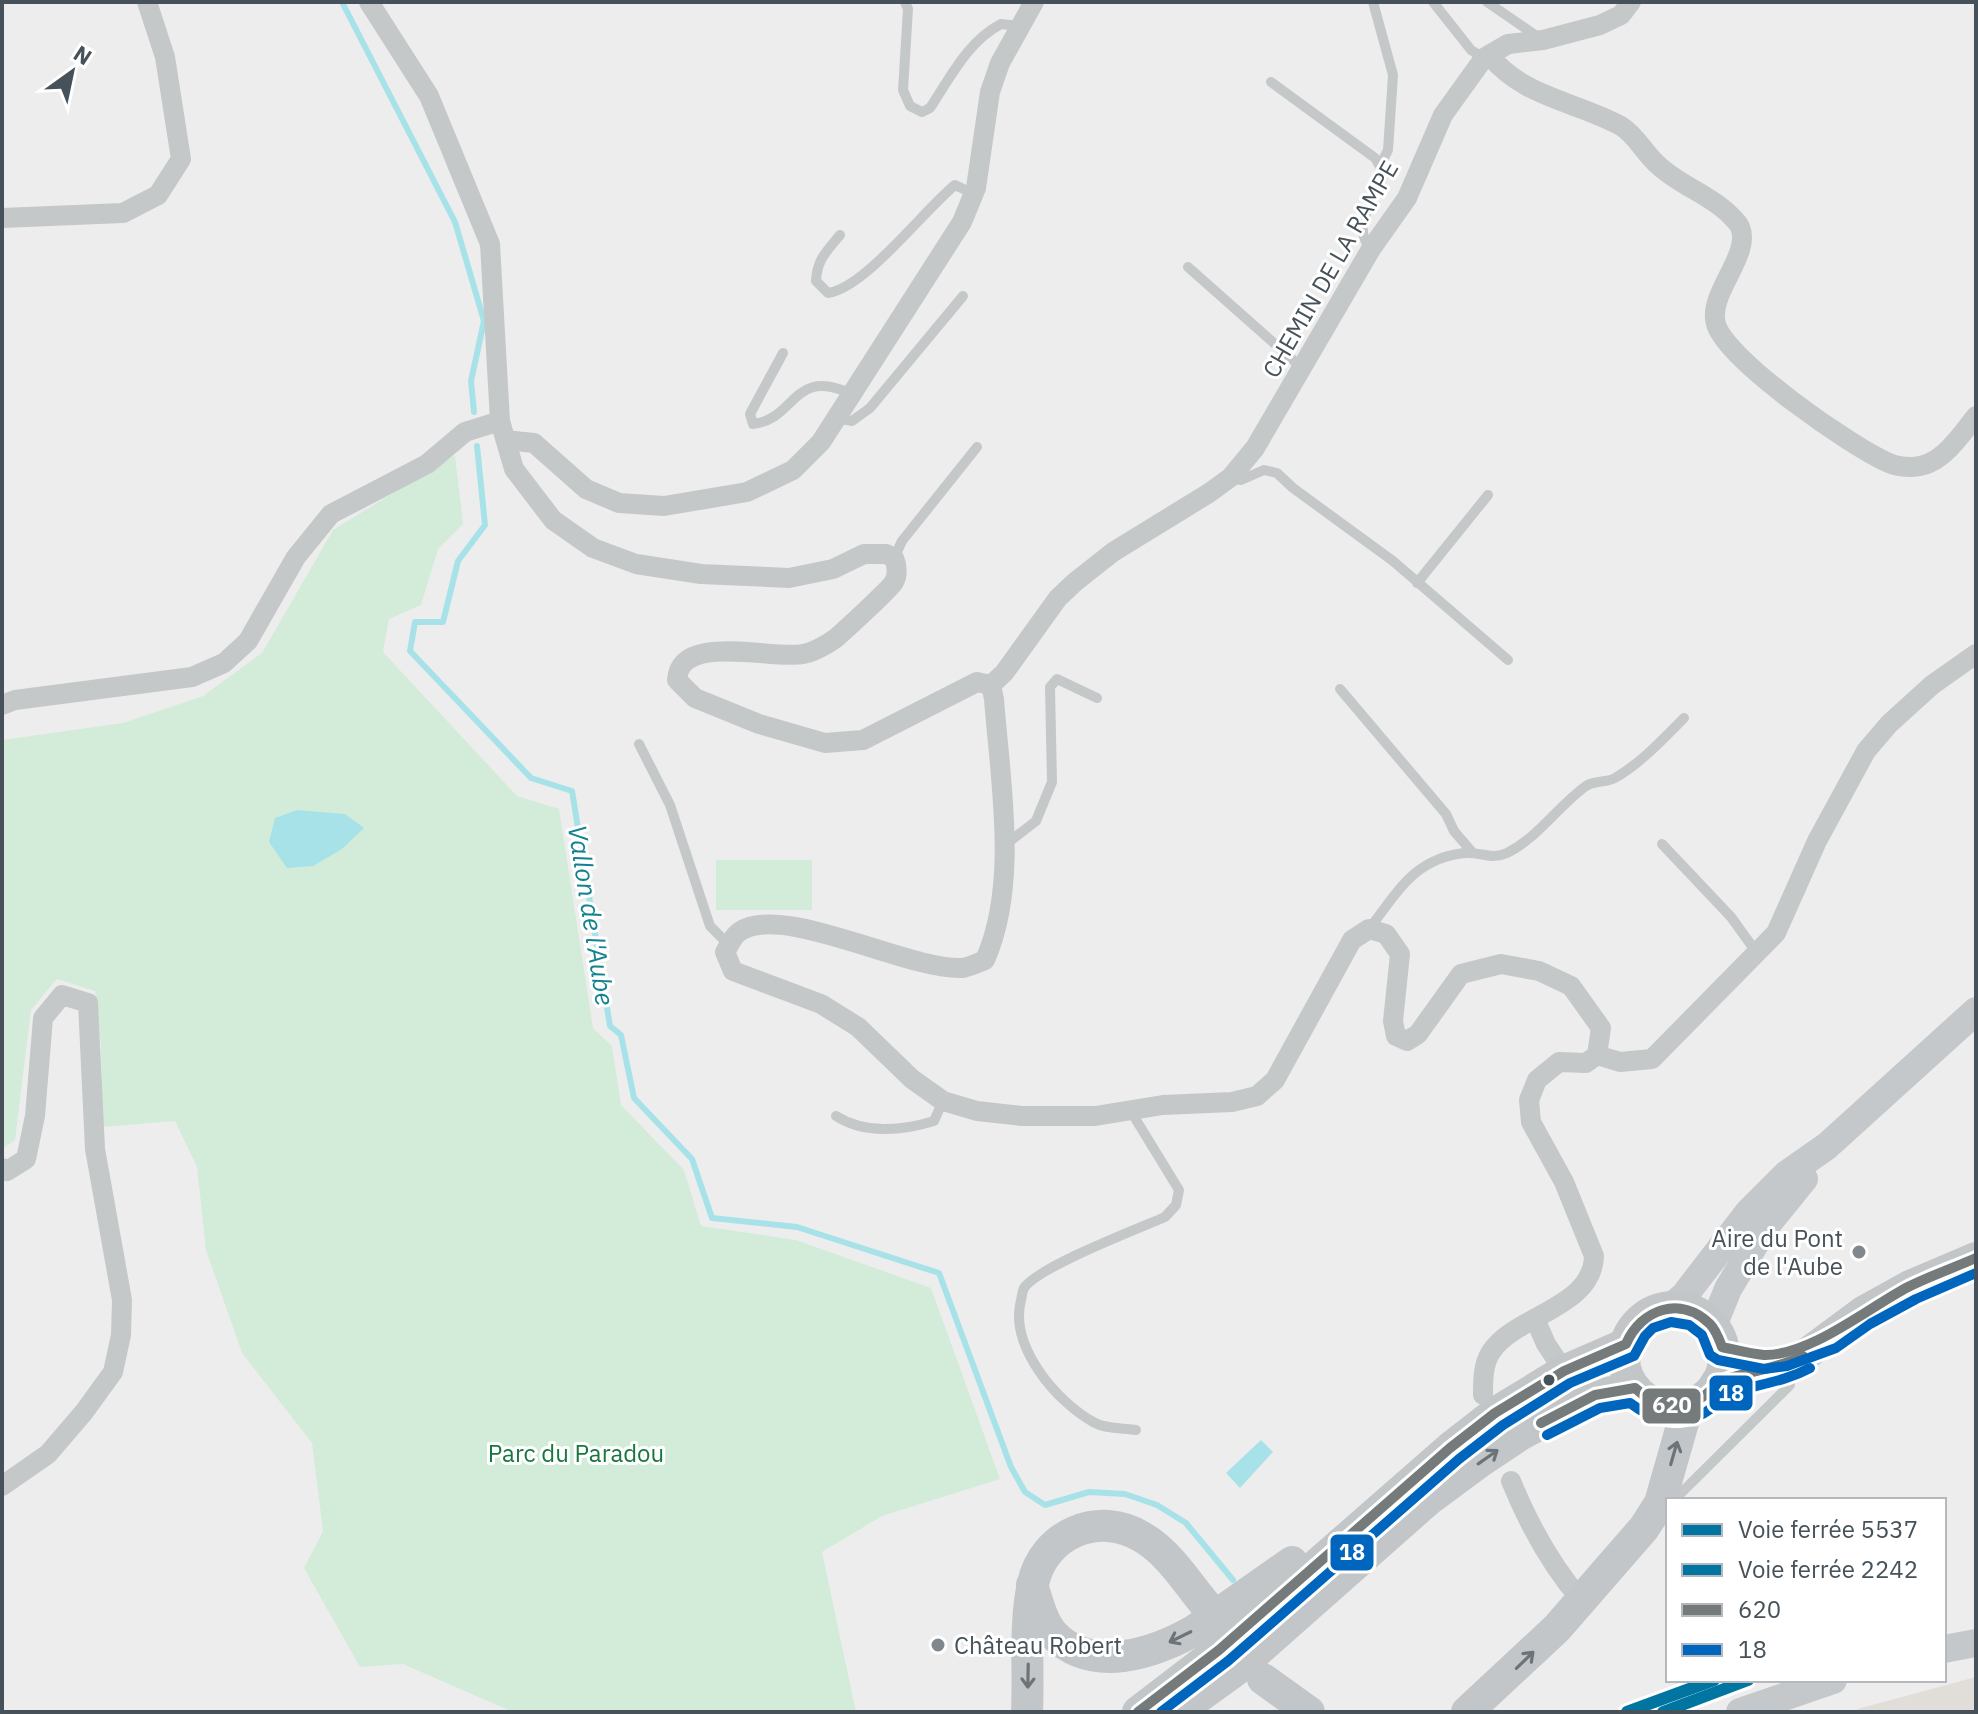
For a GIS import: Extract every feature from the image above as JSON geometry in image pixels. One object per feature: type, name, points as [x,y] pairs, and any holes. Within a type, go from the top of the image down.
[{"type":"main road","points":[[1670,1308],[1684,1296],[1748,1213],[1787,1174],[1827,1146],[1976,1011]]},
{"type":"main road","points":[[1717,1337],[1728,1289],[1765,1227],[1827,1146]]},
{"type":"main road","points":[[1716,1383],[1768,1372],[1801,1358],[1863,1312],[1910,1286],[1976,1258]]},
{"type":"main road","points":[[1670,1308],[1695,1312],[1717,1337],[1723,1359],[1716,1383],[1704,1397],[1688,1405],[1659,1405],[1642,1395],[1625,1367],[1626,1344],[1639,1322],[1653,1312],[1670,1308]]},
{"type":"main road","points":[[1717,1337],[1773,1356],[1830,1335]]},
{"type":"main road","points":[[1032,1585],[1045,1622],[1055,1636],[1071,1647],[1109,1657],[1147,1651],[1195,1630],[1513,1401],[1564,1371],[1626,1344]]},
{"type":"main road","points":[[1178,1712],[1236,1670],[1427,1501],[1481,1461],[1520,1435],[1595,1395],[1635,1388]]},
{"type":"main road","points":[[1467,1712],[1557,1628],[1644,1528],[1660,1503],[1688,1405]]},
{"type":"main road","points":[[1138,1712],[1219,1650],[1450,1448]]},
{"type":"main road","points":[[1027,1712],[1032,1585],[1037,1567],[1048,1550],[1065,1535],[1083,1528],[1101,1526],[1142,1536],[1164,1555],[1205,1604]]},
{"type":"main road","points":[[1946,1649],[1976,1643]]},
{"type":"main road","points":[[1286,1712],[1263,1679],[1309,1712]]},
{"type":"main road","points":[[1740,1712],[1827,1682]]},
{"type":"street","points":[[2,218],[123,213],[158,195],[181,159],[165,57],[147,2]]},
{"type":"street","points":[[369,2],[429,96],[490,244],[503,430],[514,469],[553,520],[593,548],[636,564],[701,574],[789,578],[833,569],[864,554],[886,554],[894,558],[897,567],[894,582],[835,639],[804,654],[706,652],[686,658],[678,670],[677,680],[695,698],[759,724],[825,743],[863,740],[977,682],[991,685],[1004,879],[994,941],[985,960],[965,968],[933,966],[801,928],[759,923],[737,933],[725,952],[733,971],[821,1004],[858,1027],[912,1079],[943,1101],[977,1111],[1022,1116],[1095,1116],[1163,1105],[1232,1102],[1257,1096],[1275,1080],[1352,940],[1369,929],[1386,934],[1400,954],[1393,1021],[1396,1036],[1407,1041],[1418,1034],[1461,974],[1501,964],[1539,971],[1571,986],[1601,1028],[1597,1055],[1586,1063],[1559,1062],[1537,1080],[1529,1100],[1531,1122],[1564,1182],[1594,1256],[1590,1275],[1575,1294],[1491,1352],[1484,1373],[1483,1395]]},
{"type":"street","points":[[2,705],[15,700],[192,677],[224,663],[248,641],[296,557],[331,514],[427,464],[465,432],[503,430],[534,443],[586,489],[619,503],[664,506],[747,492],[793,470],[821,442],[962,222],[974,194],[990,92],[1000,63],[1034,2]]},
{"type":"street","points":[[1631,2],[1621,15],[1600,25],[1543,40],[1508,44],[1486,57],[1504,73],[1534,91],[1625,129],[1658,165],[1681,184],[1725,210],[1740,226],[1742,241],[1715,308],[1716,325],[1757,374],[1784,395],[1890,464],[1914,467],[1935,461],[1976,416]]},
{"type":"street","name":"CHEMIN DE LA RAMPE","points":[[991,685],[1004,673],[1058,598],[1075,582],[1113,552],[1231,477],[1255,448],[1371,249],[1407,198],[1443,115],[1486,57]]},
{"type":"street","points":[[1597,1055],[1620,1062],[1652,1059],[1776,933],[1817,841],[1866,751],[1889,724],[1932,685],[1976,654]]},
{"type":"street","points":[[2,1486],[48,1454],[84,1412],[113,1372],[121,1335],[122,1300],[95,1149],[88,1003],[62,995],[43,1018],[35,1116],[26,1159],[4,1173]]},
{"type":"street","points":[[1535,1319],[1546,1344],[1564,1371]]},
{"type":"street","points":[[1511,1481],[1528,1522],[1558,1574],[1581,1600]]},
{"type":"lane","points":[[905,2],[908,9],[903,90],[910,106],[922,112],[930,108],[979,39],[1001,24],[1020,26]]},
{"type":"lane","points":[[1373,2],[1393,75],[1388,150],[1380,166]]},
{"type":"lane","points":[[1433,2],[1471,50],[1486,57]]},
{"type":"lane","points":[[1487,2],[1543,40]]},
{"type":"lane","points":[[1271,82],[1375,158],[1380,166],[1384,173],[1381,185],[1362,223],[1363,239],[1371,249]]},
{"type":"lane","points":[[840,235],[821,256],[817,269],[816,281],[828,293],[840,291],[892,250],[937,200],[955,185],[974,194]]},
{"type":"lane","points":[[1188,267],[1302,368]]},
{"type":"lane","points":[[836,418],[852,421],[870,408],[963,296]]},
{"type":"lane","points":[[783,353],[750,414],[753,424],[768,423],[798,394],[821,384],[852,394]]},
{"type":"lane","points":[[894,558],[902,541],[977,447]]},
{"type":"lane","name":"CHEMIN DE LA RAMPE","points":[[1231,477],[1241,480],[1264,470],[1277,473],[1393,561],[1508,660]]},
{"type":"lane","points":[[1417,583],[1488,495]]},
{"type":"lane","points":[[1003,846],[1036,821],[1052,782],[1050,687],[1057,679],[1097,698]]},
{"type":"lane","points":[[1340,689],[1446,814],[1454,831],[1472,852]]},
{"type":"lane","points":[[1369,929],[1411,874],[1450,854],[1472,852],[1491,857],[1506,854],[1536,834],[1588,785],[1607,782],[1630,767],[1684,718]]},
{"type":"lane","points":[[639,744],[670,805],[710,926],[729,945]]},
{"type":"lane","points":[[1662,844],[1731,917],[1757,953]]},
{"type":"lane","points":[[836,1116],[848,1124],[868,1129],[912,1128],[934,1121],[943,1101]]},
{"type":"lane","points":[[1130,1110],[1179,1190],[1176,1205],[1165,1217],[1054,1266],[1024,1288],[1017,1314],[1020,1334],[1047,1383],[1076,1411],[1098,1425],[1136,1430]]},
{"type":"lane","points":[[1673,1498],[1790,1385]]},
{"type":"lane","points":[[1660,1503],[1666,1501]]},
{"type":"green space","name":"Parc du Paradou","points":[[455,455],[463,524],[438,549],[421,605],[389,619],[383,652],[517,796],[559,809],[593,1028],[612,1046],[621,1105],[684,1170],[701,1226],[796,1240],[931,1288],[1000,1479],[882,1516],[822,1552],[856,1712],[513,1712],[403,1664],[360,1667],[304,1568],[323,1531],[312,1443],[242,1353],[206,1250],[197,1167],[175,1121],[102,1127],[101,1046],[95,991],[57,979],[31,1010],[15,1140],[2,1149],[2,740],[123,723],[203,696],[262,653],[333,530]]},
{"type":"green space","points":[[716,860],[812,860],[812,910],[716,910]]},
{"type":"sand","points":[[1976,1677],[1976,1712],[1852,1712],[1861,1708]]},
{"type":"water","points":[[297,810],[345,814],[364,828],[342,849],[313,866],[287,868],[269,842],[275,818]]},
{"type":"water","points":[[1261,1440],[1273,1452],[1240,1488],[1226,1473]]},
{"type":"waterway","points":[[342,2],[455,222],[484,321],[471,381],[474,412]]},
{"type":"waterway","name":"Vallon de l'Aube","points":[[477,446],[485,525],[458,561],[443,622],[415,622],[410,651],[531,778],[572,791],[610,1026],[621,1035],[634,1098],[692,1159],[712,1218],[797,1227],[939,1273],[1011,1467],[1025,1492],[1045,1505],[1089,1492],[1125,1494],[1157,1505],[1186,1523],[1233,1580]]},
{"type":"rail line","name":"5537","points":[[1627,1712],[1709,1682]]},
{"type":"rail line","name":"2242","points":[[1663,1712],[1743,1682]]},
{"type":"transit line","name":"620","points":[[1138,1712],[1219,1650],[1450,1448],[1495,1413],[1564,1371],[1626,1344],[1641,1322],[1652,1315],[1675,1308],[1687,1310],[1710,1324],[1722,1347],[1764,1355],[1782,1353],[1819,1339],[1908,1287],[1976,1258]]},
{"type":"transit line","name":"18","points":[[1161,1712],[1228,1661],[1459,1459],[1503,1425],[1570,1383],[1634,1356],[1653,1328],[1671,1322],[1689,1325],[1702,1335],[1710,1355],[1718,1360],[1764,1369],[1787,1366],[1836,1348],[1870,1324],[1916,1299],[1976,1273]]},
{"type":"transit line","name":"620","points":[[1541,1423],[1595,1395],[1635,1388],[1668,1406],[1687,1405],[1726,1380],[1803,1356]]},
{"type":"transit line","name":"18","points":[[1547,1435],[1600,1408],[1630,1403],[1660,1418],[1692,1418],[1731,1393],[1781,1380],[1810,1368]]},
{"type":"place","name":"Aire du Pont de l'Aube","points":[[1859,1252]]},
{"type":"place","name":"Château Robert","points":[[938,1645]]}]
